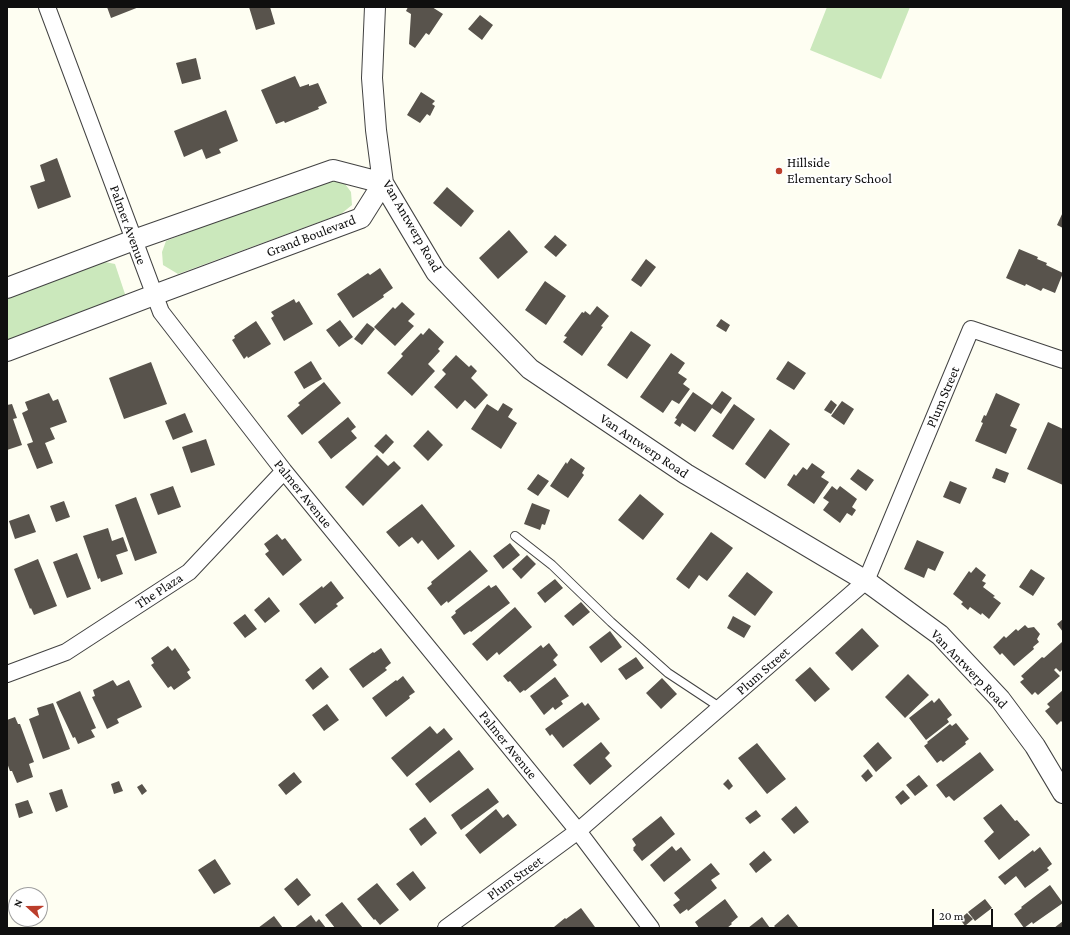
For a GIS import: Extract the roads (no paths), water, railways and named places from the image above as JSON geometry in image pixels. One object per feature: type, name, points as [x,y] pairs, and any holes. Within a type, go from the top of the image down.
[{"type":"street","name":"Palmer Avenue","points":[[47,7],[161,312],[284,471],[578,832],[650,928]]},
{"type":"street","name":"Van Antwerp Road","points":[[375,7],[372,78],[376,130],[383,183],[436,272],[530,369],[686,474],[866,581],[940,635],[1000,699],[1035,746],[1063,793]]},
{"type":"street","points":[[7,288],[134,240],[333,170],[383,183]]},
{"type":"street","name":"Grand Boulevard","points":[[7,351],[360,218],[383,183]]},
{"type":"street","name":"Plum Street","points":[[446,928],[578,832],[866,581],[971,329],[1063,360]]},
{"type":"street","name":"The Plaza","points":[[7,674],[66,652],[188,572],[284,471]]},
{"type":"lane","points":[[515,536],[552,565],[611,622],[668,673],[721,708]]},
{"type":"place","name":"Hillside Elementary School","points":[[779,171]]}]
